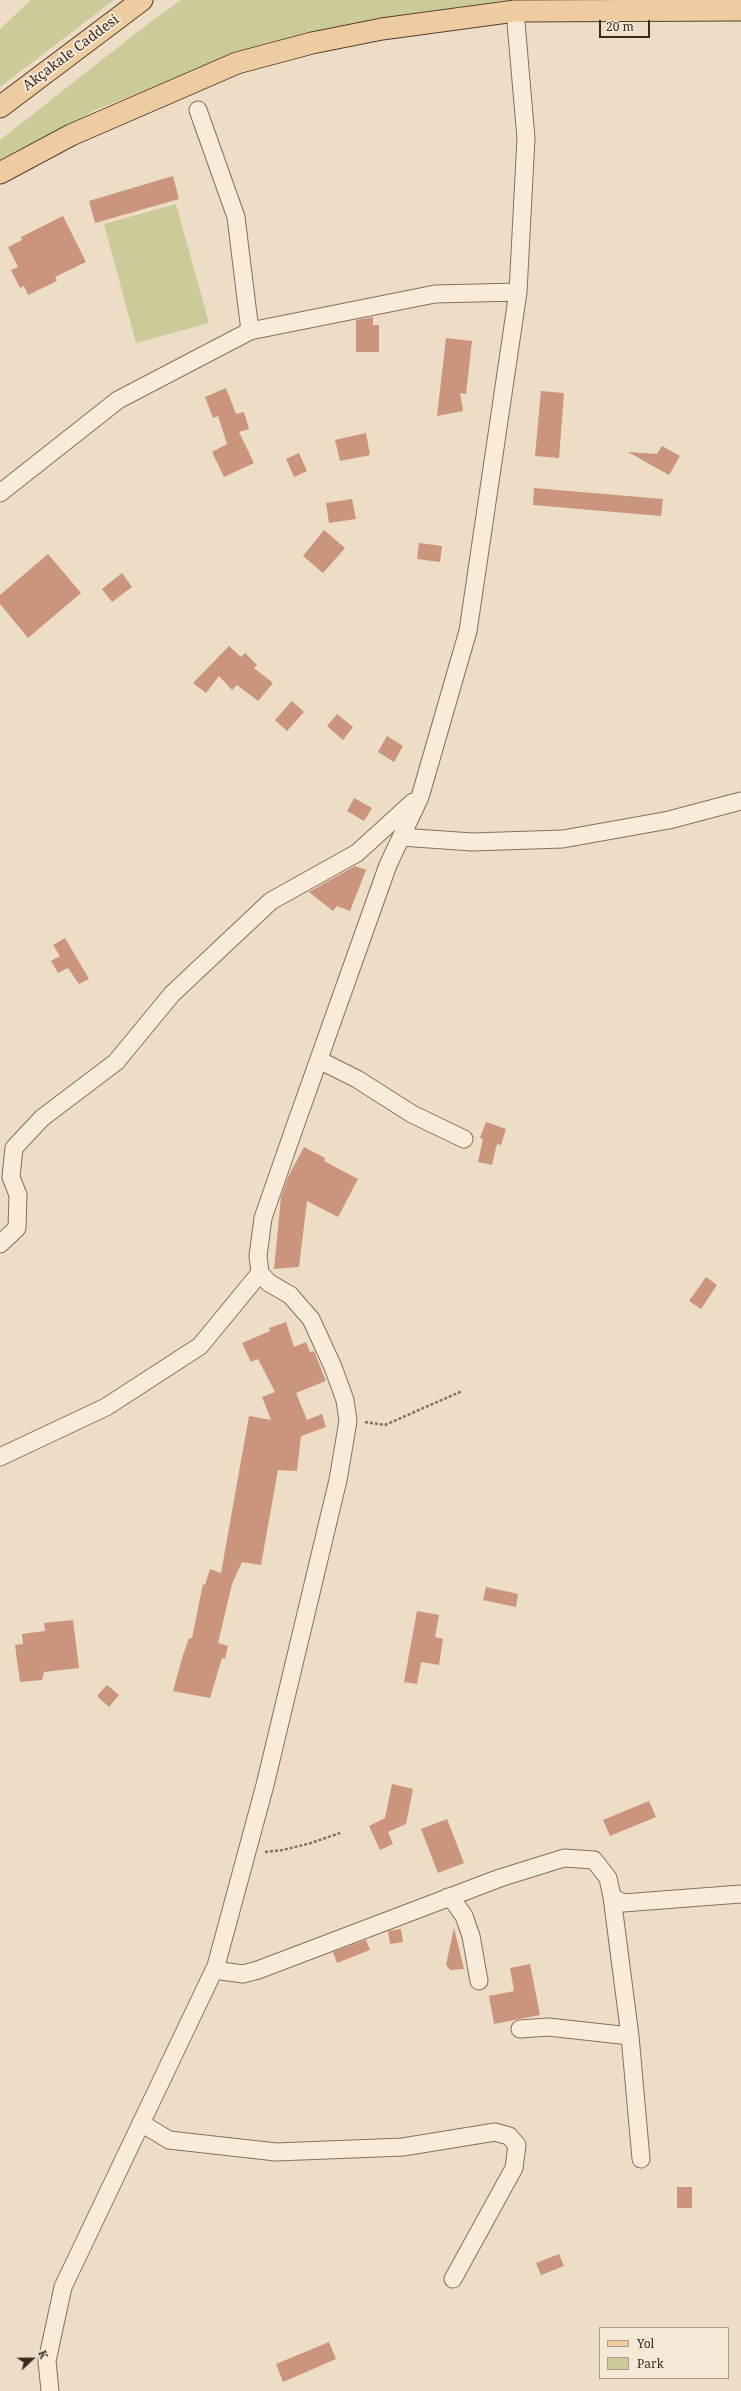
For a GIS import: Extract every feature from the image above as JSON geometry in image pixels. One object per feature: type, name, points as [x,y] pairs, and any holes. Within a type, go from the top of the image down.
[{"type":"main road","name":"Akçakale Caddesi","points":[[0,107],[141,1]]},
{"type":"main road","points":[[0,173],[71,135],[237,63],[312,43],[382,30],[515,11],[741,10]]},
{"type":"street","points":[[50,2391],[47,2361],[63,2287],[214,1970],[246,1853],[338,1480],[348,1421],[345,1400],[333,1367],[311,1319],[290,1295],[269,1283],[260,1273],[258,1256],[263,1218],[388,865],[420,797],[468,631],[518,292],[526,138],[515,11]]},
{"type":"street","points":[[198,110],[236,217],[250,331]]},
{"type":"street","points":[[0,493],[118,400],[250,331],[435,294],[518,292]]},
{"type":"street","points":[[0,1244],[18,1228],[18,1195],[11,1177],[14,1148],[42,1118],[116,1062],[172,994],[271,901],[357,853],[420,797]]},
{"type":"street","points":[[401,837],[472,842],[563,839],[669,820],[741,800]]},
{"type":"street","points":[[319,1060],[357,1079],[412,1114],[464,1139]]},
{"type":"street","points":[[0,1457],[106,1407],[200,1346],[260,1273]]},
{"type":"street","points":[[214,1970],[243,1974],[258,1970],[500,1878],[564,1858],[594,1860],[608,1878],[612,1897],[630,2036],[641,2159]]},
{"type":"street","points":[[612,1897],[623,1903],[741,1894]]},
{"type":"street","points":[[448,1897],[454,1902],[464,1916],[471,1936],[479,1981]]},
{"type":"street","points":[[520,2029],[548,2027],[630,2036]]},
{"type":"street","points":[[141,2123],[169,2140],[276,2152],[403,2146],[494,2132],[509,2136],[517,2145],[514,2168],[453,2279]]},
{"type":"path","points":[[348,1421],[385,1424],[462,1391]]},
{"type":"path","points":[[246,1853],[283,1850],[340,1833]]},
{"type":"green space","points":[[31,0],[114,0],[0,87],[0,29]]},
{"type":"green space","points":[[181,0],[597,0],[484,6],[415,13],[291,37],[222,60],[93,111],[0,162],[0,140],[149,23]]},
{"type":"green space","points":[[176,204],[209,323],[136,343],[104,224]]},
{"type":"building","points":[[173,176],[179,199],[95,223],[89,201]]},
{"type":"building","points":[[63,216],[86,262],[55,277],[57,281],[28,295],[24,286],[20,288],[11,270],[18,267],[8,247],[22,240],[21,237]]},
{"type":"building","points":[[373,317],[373,325],[379,325],[379,352],[356,352],[356,320]]},
{"type":"building","points":[[446,338],[472,341],[466,394],[460,393],[463,411],[437,416]]},
{"type":"building","points":[[226,388],[236,414],[244,412],[249,429],[239,432],[254,463],[224,477],[212,452],[227,444],[218,416],[213,418],[205,397]]},
{"type":"building","points":[[541,391],[564,393],[559,458],[535,456]]},
{"type":"building","points":[[366,433],[370,455],[340,461],[335,440]]},
{"type":"building","points":[[662,446],[680,456],[669,475],[628,452],[657,454]]},
{"type":"building","points":[[299,453],[307,471],[294,477],[286,459]]},
{"type":"building","points":[[534,488],[663,499],[661,516],[533,505]]},
{"type":"building","points":[[352,499],[356,519],[329,523],[326,503]]},
{"type":"building","points":[[324,530],[345,548],[323,573],[303,556]]},
{"type":"building","points":[[419,543],[442,546],[440,562],[417,559]]},
{"type":"building","points":[[48,554],[81,593],[28,638],[0,604],[0,595]]},
{"type":"building","points":[[122,573],[132,587],[112,602],[102,589]]},
{"type":"building","points":[[229,646],[241,657],[245,653],[257,665],[254,668],[273,683],[258,701],[237,685],[232,690],[219,676],[206,693],[193,683]]},
{"type":"building","points":[[292,701],[304,712],[287,731],[275,720]]},
{"type":"building","points":[[337,714],[353,727],[343,740],[327,726]]},
{"type":"building","points":[[387,736],[403,746],[394,762],[378,752]]},
{"type":"building","points":[[354,798],[372,808],[364,821],[347,811]]},
{"type":"building","points":[[355,866],[366,870],[350,911],[337,906],[333,911],[309,892]]},
{"type":"building","points":[[65,938],[89,979],[79,984],[68,968],[58,973],[51,961],[60,956],[53,945]]},
{"type":"building","points":[[486,1122],[506,1129],[501,1145],[497,1144],[492,1165],[478,1162],[483,1139],[480,1138]]},
{"type":"building","points":[[304,1147],[325,1158],[324,1161],[358,1179],[338,1217],[307,1201],[299,1267],[274,1269],[281,1197],[288,1177]]},
{"type":"building","points":[[706,1277],[717,1285],[701,1309],[689,1301]]},
{"type":"building","points":[[286,1322],[294,1347],[306,1342],[310,1352],[314,1351],[326,1381],[296,1393],[307,1420],[322,1414],[326,1427],[301,1436],[297,1471],[278,1470],[261,1565],[242,1562],[232,1584],[218,1643],[228,1646],[225,1659],[222,1658],[210,1698],[173,1691],[189,1638],[192,1638],[203,1584],[205,1585],[210,1569],[221,1573],[249,1416],[271,1420],[262,1397],[275,1392],[258,1359],[251,1362],[242,1343],[270,1331],[269,1328]]},
{"type":"building","points":[[486,1587],[518,1594],[516,1607],[483,1600]]},
{"type":"building","points":[[417,1611],[439,1615],[435,1637],[443,1639],[439,1665],[421,1662],[417,1684],[404,1682]]},
{"type":"building","points":[[73,1620],[79,1668],[44,1672],[42,1680],[20,1682],[15,1645],[23,1644],[22,1634],[45,1631],[44,1623]]},
{"type":"building","points":[[107,1685],[119,1695],[109,1707],[97,1696]]},
{"type":"building","points":[[392,1784],[413,1789],[406,1824],[388,1832],[393,1844],[380,1850],[369,1826],[385,1818]]},
{"type":"building","points":[[649,1801],[656,1817],[610,1836],[603,1820]]},
{"type":"building","points":[[447,1819],[464,1863],[438,1873],[421,1829]]},
{"type":"building","points":[[454,1928],[464,1969],[450,1970],[446,1965]]},
{"type":"building","points":[[401,1929],[403,1942],[390,1944],[388,1931]]},
{"type":"building","points":[[366,1940],[370,1950],[337,1963],[333,1952]]},
{"type":"building","points":[[530,1964],[540,2015],[494,2024],[489,1996],[514,1991],[510,1968]]},
{"type":"building","points":[[677,2187],[692,2187],[692,2208],[677,2208]]},
{"type":"building","points":[[559,2254],[564,2266],[541,2275],[536,2263]]},
{"type":"building","points":[[329,2342],[336,2359],[283,2382],[276,2364]]}]
